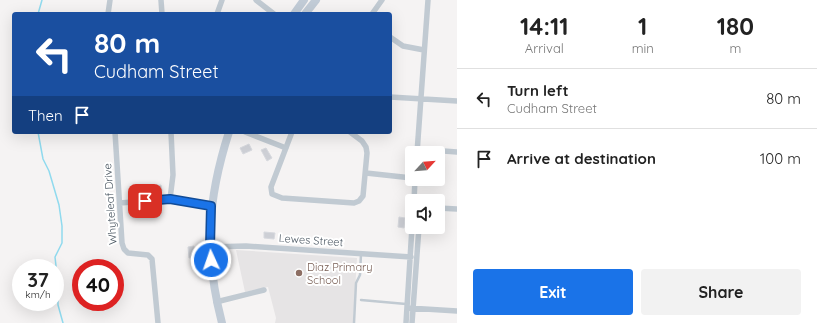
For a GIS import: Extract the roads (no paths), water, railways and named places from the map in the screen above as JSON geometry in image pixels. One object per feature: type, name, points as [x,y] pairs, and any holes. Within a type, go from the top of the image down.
[{"type":"street","points":[[108,12],[110,0]]},
{"type":"street","points":[[161,0],[162,12]]},
{"type":"street","points":[[218,12],[222,0]]},
{"type":"street","points":[[256,0],[271,12]]},
{"type":"street","points":[[295,12],[304,0]]},
{"type":"street","points":[[307,12],[316,0]]},
{"type":"street","points":[[373,12],[382,0]]},
{"type":"street","points":[[417,146],[428,0]]},
{"type":"street","points":[[392,39],[403,46],[424,50]]},
{"type":"street","points":[[392,97],[457,101]]},
{"type":"street","name":"Whyteleaf Drive","points":[[115,134],[122,243],[124,249],[130,254],[148,255],[152,259],[158,323]]},
{"type":"street","points":[[170,199],[173,175],[171,134]]},
{"type":"street","points":[[222,323],[216,302],[210,247],[211,206],[220,158],[228,134]]},
{"type":"street","points":[[250,134],[286,148]]},
{"type":"street","points":[[291,134],[271,187],[271,192],[277,197],[357,202],[363,196],[366,173],[366,147],[362,141],[353,134]]},
{"type":"street","points":[[445,152],[457,152]]},
{"type":"street","points":[[366,173],[405,177]]},
{"type":"street","points":[[120,203],[170,199],[211,206]]},
{"type":"street","points":[[445,208],[457,209]]},
{"type":"street","points":[[412,234],[409,307],[412,323]]},
{"type":"street","points":[[406,323],[418,234]]},
{"type":"street","name":"Lewes Street","points":[[210,247],[246,246],[411,257]]},
{"type":"street","points":[[216,302],[264,290]]},
{"type":"street","points":[[409,307],[457,311]]},
{"type":"lane","points":[[354,323],[356,283],[360,275],[361,254]]},
{"type":"lane","points":[[361,300],[409,307]]},
{"type":"waterway","points":[[39,12],[42,0]]},
{"type":"waterway","points":[[38,134],[43,159],[49,171],[59,205],[62,226],[62,243],[55,257],[58,305],[63,323]]},
{"type":"place","name":"Diaz Primary School","points":[[299,273]]}]
